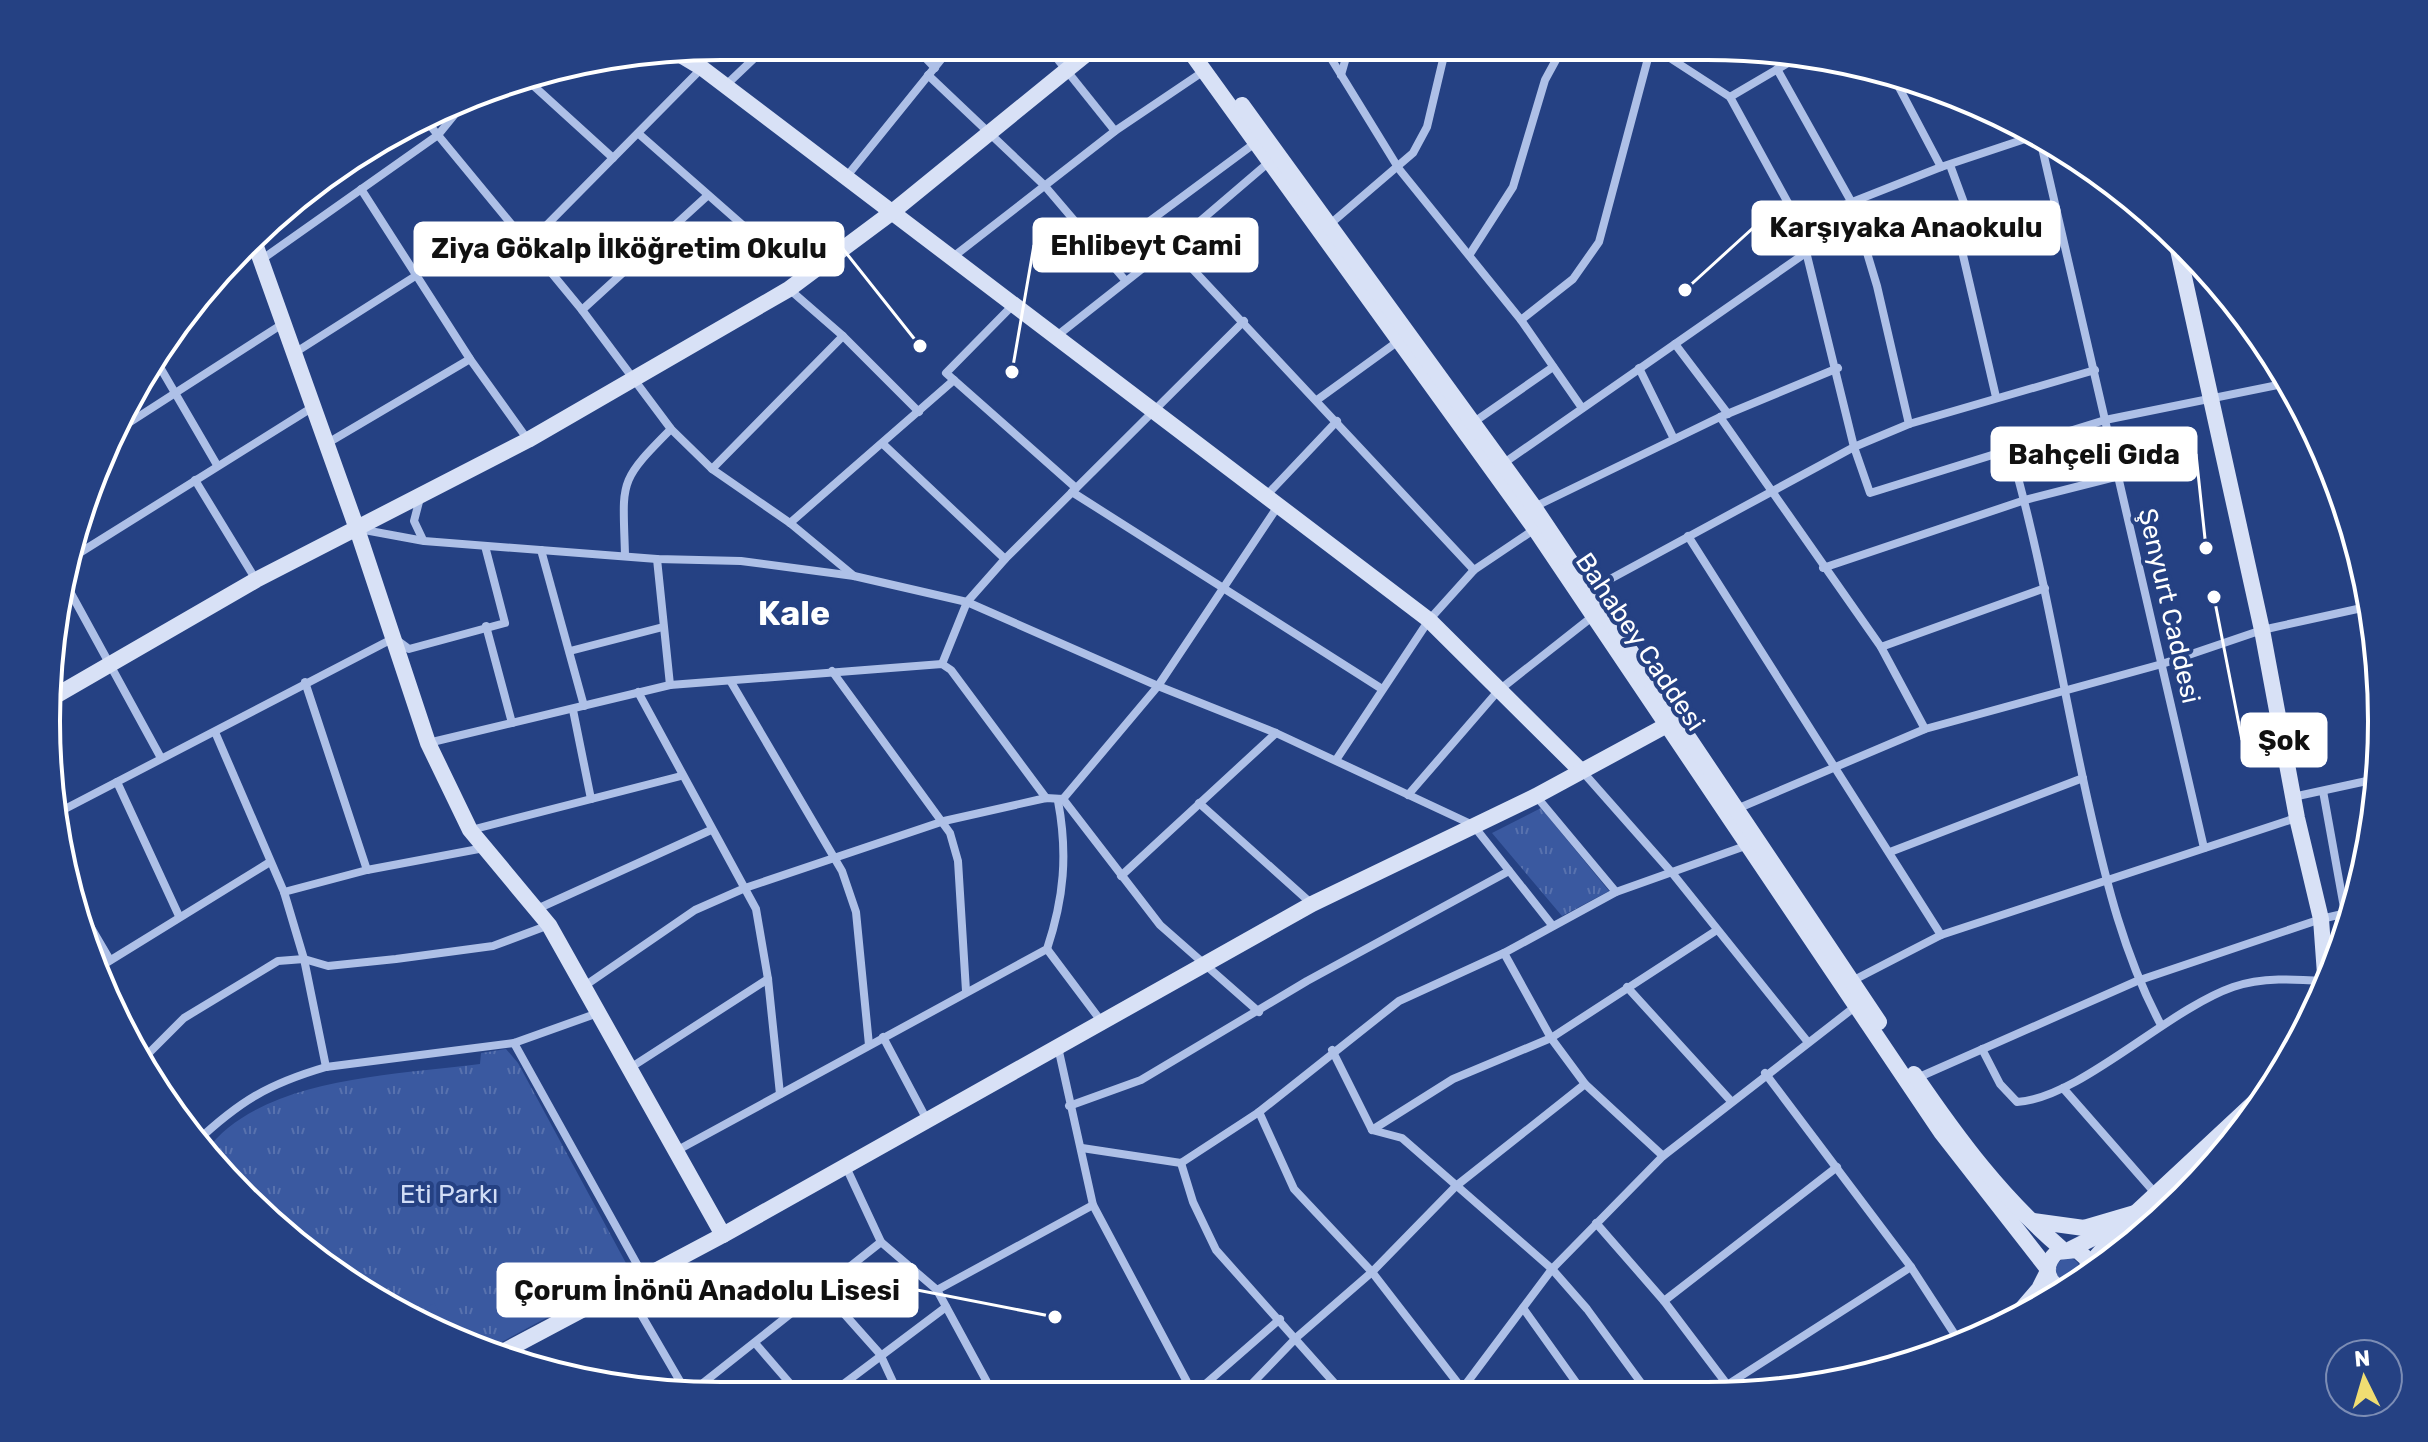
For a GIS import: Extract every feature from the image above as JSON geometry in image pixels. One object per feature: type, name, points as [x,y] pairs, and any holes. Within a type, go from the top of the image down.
[{"type":"street","points":[[724,87],[752,60]]},
{"type":"street","points":[[924,60],[1044,185],[1125,280]]},
{"type":"street","points":[[847,176],[941,60]]},
{"type":"street","points":[[1057,60],[1115,131]]},
{"type":"street","points":[[61,693],[256,580],[528,440],[789,289],[891,213],[1077,60]]},
{"type":"street","name":"Bahabey Caddesi","points":[[1196,60],[1535,529],[1941,1132],[2047,1271],[2053,1284]]},
{"type":"street","name":"Bahabey Caddesi","points":[[1209,60],[1504,463],[1739,808],[1917,1078],[1989,1178],[2018,1212],[2067,1249],[2083,1254],[2086,1262]]},
{"type":"street","points":[[1332,60],[1399,169],[1521,320],[1582,408]]},
{"type":"street","points":[[1341,75],[1345,60]]},
{"type":"street","points":[[1328,225],[1399,169],[1413,153],[1427,127],[1443,60]]},
{"type":"street","points":[[1470,254],[1513,187],[1545,80],[1556,60]]},
{"type":"street","points":[[1521,320],[1573,279],[1599,242],[1648,60]]},
{"type":"street","points":[[1672,60],[1730,97],[1799,223],[1838,368],[1854,447],[1870,493],[2105,420],[2276,386]]},
{"type":"street","points":[[690,61],[1058,335],[1154,412],[1429,620],[1581,771],[1673,874],[1807,1041]]},
{"type":"street","points":[[1730,97],[1784,65]]},
{"type":"street","points":[[528,244],[702,68]]},
{"type":"street","points":[[1777,69],[1852,203],[1877,286],[1909,424]]},
{"type":"street","points":[[953,257],[1115,131],[1204,71]]},
{"type":"street","points":[[535,87],[613,158]]},
{"type":"street","points":[[1901,90],[1946,166],[1967,211],[1959,238],[1996,397]]},
{"type":"street","points":[[266,242],[361,189],[438,135],[452,117]]},
{"type":"street","points":[[431,127],[582,310],[671,429],[712,469],[790,523],[854,576]]},
{"type":"street","points":[[639,134],[804,279]]},
{"type":"street","points":[[1799,223],[2022,140]]},
{"type":"street","points":[[1104,255],[1255,143]]},
{"type":"street","name":"Şenyurt Caddesi","points":[[2043,152],[2204,848]]},
{"type":"street","points":[[1058,335],[1171,246],[1268,163]]},
{"type":"street","points":[[361,189],[470,359],[528,440]]},
{"type":"street","points":[[582,310],[707,196]]},
{"type":"street","points":[[1171,246],[1474,570]]},
{"type":"street","points":[[1504,463],[1807,252]]},
{"type":"street","points":[[255,253],[296,352],[428,743],[470,830],[549,925],[723,1235]]},
{"type":"street","points":[[2180,260],[2262,630],[2297,818],[2321,919],[2324,956]]},
{"type":"street","points":[[296,352],[417,275]]},
{"type":"street","points":[[789,289],[843,336],[919,412]]},
{"type":"street","points":[[1014,303],[946,373],[1074,490],[1382,689]]},
{"type":"street","points":[[942,664],[967,602],[1005,559],[1244,321]]},
{"type":"street","points":[[133,421],[285,323]]},
{"type":"street","points":[[712,469],[843,336]]},
{"type":"street","points":[[1317,400],[1397,342]]},
{"type":"street","points":[[1675,344],[1724,415],[1770,494],[1881,647],[1925,729]]},
{"type":"street","points":[[326,444],[470,359]]},
{"type":"street","points":[[1474,422],[1553,367]]},
{"type":"street","points":[[1639,368],[1674,439]]},
{"type":"street","points":[[1534,507],[1724,415],[1838,368]]},
{"type":"street","points":[[162,369],[217,465]]},
{"type":"street","points":[[1590,591],[1854,447],[1909,424],[2095,370]]},
{"type":"street","points":[[790,523],[954,380]]},
{"type":"street","points":[[83,551],[313,407]]},
{"type":"street","points":[[676,1151],[1047,949],[1063,891],[1065,857],[1060,800],[1158,686],[1273,500],[1337,421]]},
{"type":"street","points":[[625,555],[623,489],[627,478],[671,429]]},
{"type":"street","points":[[883,444],[1005,559]]},
{"type":"street","points":[[2010,449],[2045,588],[2064,690],[2106,878],[2137,981],[2161,1025]]},
{"type":"street","points":[[1823,568],[2025,500],[2119,476]]},
{"type":"street","points":[[195,480],[256,580]]},
{"type":"street","points":[[421,495],[414,521],[424,541]]},
{"type":"street","points":[[357,529],[424,541],[657,559],[741,561],[854,576],[967,602],[1158,686],[1276,733],[1473,825],[1552,925]]},
{"type":"street","points":[[1336,760],[1429,620],[1474,570],[1535,529]]},
{"type":"street","points":[[1688,536],[1836,764],[1941,935]]},
{"type":"street","points":[[394,638],[409,649],[505,623],[485,546]]},
{"type":"street","points":[[541,550],[584,706]]},
{"type":"street","points":[[657,559],[670,685]]},
{"type":"street","points":[[1881,647],[2045,588]]},
{"type":"street","points":[[72,596],[161,758]]},
{"type":"street","points":[[1739,808],[1836,764],[1925,729],[2162,664],[2262,630],[2358,609]]},
{"type":"street","points":[[1408,795],[1498,691],[1592,617]]},
{"type":"street","points":[[486,626],[512,723]]},
{"type":"street","points":[[570,651],[663,627]]},
{"type":"street","points":[[66,808],[394,638]]},
{"type":"street","points":[[428,743],[670,685],[942,664],[951,670],[1046,798]]},
{"type":"street","points":[[832,671],[944,821],[958,861],[966,991]]},
{"type":"street","points":[[305,682],[367,870]]},
{"type":"street","points":[[731,682],[836,857],[856,912],[869,1045]]},
{"type":"street","points":[[638,692],[756,909],[768,979],[780,1094]]},
{"type":"street","points":[[573,710],[591,799]]},
{"type":"street","points":[[511,1347],[723,1235],[1312,904],[1536,796],[1667,725]]},
{"type":"street","points":[[215,732],[284,892],[304,959],[326,1067]]},
{"type":"street","points":[[1121,876],[1276,733]]},
{"type":"street","points":[[470,830],[681,776]]},
{"type":"street","points":[[1890,852],[2083,778]]},
{"type":"street","points":[[2293,797],[2365,781]]},
{"type":"street","points":[[117,782],[179,916]]},
{"type":"street","points":[[2323,791],[2344,895]]},
{"type":"street","points":[[1536,796],[1616,892]]},
{"type":"street","points":[[582,987],[695,910],[745,888],[944,821],[1046,798],[1060,800],[1160,925],[1259,1012]]},
{"type":"street","points":[[1199,803],[1312,904]]},
{"type":"street","points":[[1852,981],[1941,935],[2106,878],[2297,818]]},
{"type":"street","points":[[537,909],[711,830]]},
{"type":"street","points":[[1082,1148],[1181,1163],[1259,1112],[1332,1050],[1399,1001],[1504,953],[1616,892],[1749,845]]},
{"type":"street","points":[[284,892],[367,870],[484,848]]},
{"type":"street","points":[[106,963],[270,862]]},
{"type":"street","points":[[1069,1106],[1141,1080],[1307,981],[1509,871]]},
{"type":"street","points":[[1917,1078],[2137,981],[2338,915]]},
{"type":"street","points":[[149,1053],[184,1018],[278,961],[304,959],[328,966],[396,959],[493,946],[549,925]]},
{"type":"street","points":[[1372,1130],[1453,1079],[1551,1038],[1717,930]]},
{"type":"street","points":[[96,937],[110,960]]},
{"type":"street","points":[[1047,949],[1101,1021]]},
{"type":"street","points":[[1504,953],[1551,1038],[1585,1084],[1663,1156]]},
{"type":"street","points":[[629,1069],[768,979]]},
{"type":"street","points":[[1982,1049],[2000,1084],[2017,1102],[2038,1101],[2161,1025],[2233,987],[2277,979],[2314,983]]},
{"type":"street","points":[[1627,987],[1730,1100]]},
{"type":"street","points":[[1471,1382],[1552,1269],[1663,1156],[1730,1100],[1856,1006]]},
{"type":"street","points":[[205,1133],[235,1105],[296,1076],[326,1067],[514,1043],[598,1013]]},
{"type":"street","points":[[883,1037],[927,1120]]},
{"type":"street","points":[[514,1043],[643,1275]]},
{"type":"street","points":[[1058,1046],[1093,1205],[1188,1382]]},
{"type":"street","points":[[1332,1050],[1372,1130],[1402,1138],[1552,1269],[1587,1309],[1640,1382]]},
{"type":"street","points":[[1765,1073],[1911,1267],[1954,1334]]},
{"type":"street","points":[[1254,1382],[1297,1337],[1372,1272],[1456,1186],[1585,1084]]},
{"type":"street","points":[[2063,1088],[2156,1194]]},
{"type":"street","points":[[1259,1112],[1294,1189],[1372,1272],[1458,1382]]},
{"type":"street","points":[[2109,1245],[2133,1215],[2217,1140]]},
{"type":"street","points":[[1181,1163],[1193,1202],[1216,1250],[1334,1382]]},
{"type":"street","points":[[845,1166],[881,1242],[937,1290],[987,1382]]},
{"type":"street","points":[[1664,1301],[1837,1167]]},
{"type":"street","points":[[937,1290],[1093,1205]]},
{"type":"street","points":[[2018,1212],[2035,1222],[2067,1228],[2084,1228],[2133,1215]]},
{"type":"street","points":[[2033,1295],[2052,1256],[2098,1238],[2133,1215]]},
{"type":"street","points":[[1596,1223],[1664,1301],[1724,1382]]},
{"type":"street","points":[[705,1382],[881,1242]]},
{"type":"street","points":[[1733,1381],[1911,1267]]},
{"type":"street","points":[[624,1285],[680,1381]]},
{"type":"street","points":[[823,1290],[880,1354],[893,1382]]},
{"type":"street","points":[[845,1382],[946,1307]]},
{"type":"street","points":[[1523,1308],[1576,1382]]},
{"type":"street","points":[[1208,1382],[1280,1319]]},
{"type":"street","points":[[755,1343],[789,1382]]},
{"type":"green space","points":[[1541,808],[1609,891],[1562,916],[1492,833]]},
{"type":"green space","name":"Eti Parkı","points":[[506,1049],[518,1063],[627,1265],[624,1276],[499,1343],[429,1314],[354,1271],[285,1218],[213,1143],[230,1126],[260,1108],[294,1094],[371,1077],[480,1064],[481,1053]]},
{"type":"green space","points":[[2064,1259],[2072,1259],[2079,1266],[2061,1279],[2057,1274],[2057,1266]]},
{"type":"green space","points":[[434,1303],[444,1321],[429,1314],[421,1310]]},
{"type":"place","name":"Karşıyaka Anaokulu","points":[[1685,290]]},
{"type":"place","name":"Ziya Gökalp İlköğretim Okulu","points":[[920,346]]},
{"type":"place","name":"Ehlibeyt Cami","points":[[1012,372]]},
{"type":"place","name":"Bahçeli Gıda","points":[[2206,548]]},
{"type":"place","name":"Şok","points":[[2214,597]]},
{"type":"place","name":"Çorum İnönü Anadolu Lisesi","points":[[1055,1317]]},
{"type":"district","name":"Kale","points":[[794,613]]}]
